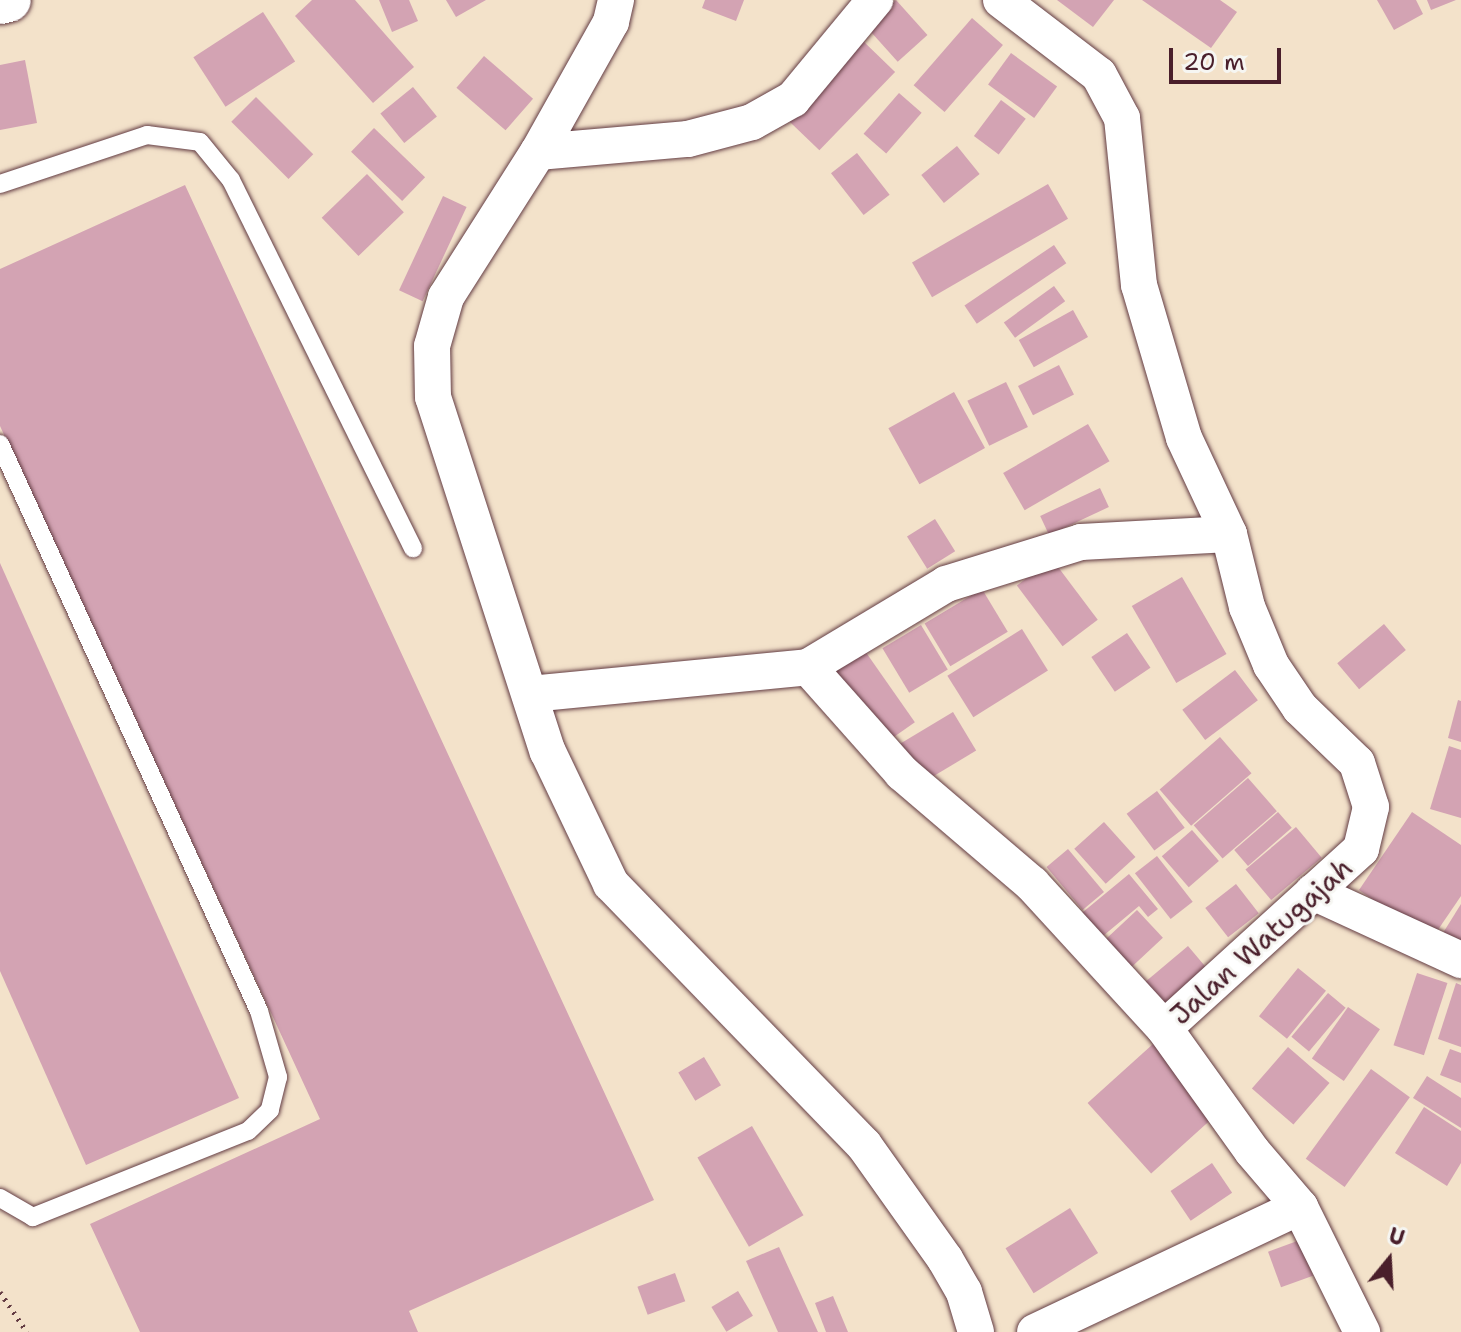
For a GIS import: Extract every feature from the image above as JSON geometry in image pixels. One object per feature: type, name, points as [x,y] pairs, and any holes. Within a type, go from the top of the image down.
[{"type":"main road","points":[[0,2],[9,0]]},
{"type":"street","points":[[616,0],[611,22],[538,152],[446,297],[432,346],[433,397],[548,752],[611,884],[864,1145],[945,1259],[964,1292],[976,1332]]},
{"type":"street","points":[[538,152],[688,139],[752,122],[793,99],[875,0]]},
{"type":"street","name":"Jalan Watugajah","points":[[1001,0],[1099,75],[1122,118],[1139,285],[1157,360],[1184,438],[1229,534],[1247,607],[1271,665],[1300,708],[1357,763],[1371,807],[1361,849],[1164,1028],[1252,1151],[1300,1207],[1362,1332]]},
{"type":"street","points":[[530,694],[808,667],[946,584],[1081,542],[1229,534]]},
{"type":"street","points":[[808,667],[902,773],[1032,884],[1164,1028]]},
{"type":"street","points":[[1313,892],[1461,960]]},
{"type":"street","points":[[1035,1332],[1300,1207]]},
{"type":"lane","points":[[0,184],[147,135],[200,142],[231,180],[413,549]]},
{"type":"lane","points":[[0,444],[259,1011],[278,1077],[270,1110],[248,1131],[33,1217],[0,1198]]},
{"type":"path","points":[[0,1292],[27,1332]]},
{"type":"building","points":[[312,0],[355,0],[414,67],[373,103],[295,16]]},
{"type":"building","points":[[379,0],[409,0],[418,21],[392,32]]},
{"type":"building","points":[[446,0],[486,0],[456,17]]},
{"type":"building","points":[[705,0],[744,0],[736,21],[702,8]]},
{"type":"building","points":[[896,0],[927,35],[898,62],[866,27]]},
{"type":"building","points":[[1057,0],[1114,0],[1093,27]]},
{"type":"building","points":[[1142,0],[1220,0],[1237,12],[1211,48]]},
{"type":"building","points":[[1377,0],[1416,0],[1423,14],[1394,30]]},
{"type":"building","points":[[1427,0],[1456,0],[1431,10]]},
{"type":"building","points":[[263,12],[295,61],[226,107],[193,57]]},
{"type":"building","points":[[972,18],[1003,45],[945,112],[914,85]]},
{"type":"building","points":[[862,40],[895,72],[819,150],[786,118]]},
{"type":"building","points":[[1011,53],[1057,87],[1034,118],[988,85]]},
{"type":"building","points":[[484,56],[533,99],[506,130],[456,88]]},
{"type":"building","points":[[25,60],[37,123],[0,130],[0,65]]},
{"type":"building","points":[[413,87],[437,117],[404,143],[380,113]]},
{"type":"building","points":[[899,93],[922,113],[886,153],[864,134]]},
{"type":"building","points":[[256,97],[313,154],[289,179],[231,122]]},
{"type":"building","points":[[1001,100],[1026,119],[999,155],[974,136]]},
{"type":"building","points":[[374,128],[425,177],[402,201],[351,152]]},
{"type":"building","points":[[957,146],[980,174],[944,203],[921,175]]},
{"type":"building","points":[[857,153],[890,195],[864,215],[831,173]]},
{"type":"building","points":[[367,174],[404,212],[358,256],[322,218]]},
{"type":"building","points":[[1048,184],[1068,219],[932,297],[912,262]]},
{"type":"building","points":[[185,185],[654,1200],[409,1311],[418,1332],[140,1332],[90,1224],[320,1119],[0,426],[0,269]]},
{"type":"building","points":[[443,196],[467,207],[423,301],[399,290]]},
{"type":"building","points":[[1054,245],[1066,263],[977,324],[964,305]]},
{"type":"building","points":[[1054,286],[1065,301],[1015,338],[1004,322]]},
{"type":"building","points":[[1073,310],[1088,337],[1034,367],[1019,340]]},
{"type":"building","points":[[1059,365],[1074,394],[1033,415],[1018,386]]},
{"type":"building","points":[[1006,382],[1028,427],[989,446],[967,401]]},
{"type":"building","points":[[954,392],[985,448],[919,484],[888,428]]},
{"type":"building","points":[[1088,424],[1110,461],[1025,510],[1003,473]]},
{"type":"building","points":[[1100,488],[1109,507],[1049,535],[1040,516]]},
{"type":"building","points":[[935,519],[955,551],[927,569],[907,536]]},
{"type":"building","points":[[1052,559],[1098,620],[1063,646],[1017,585]]},
{"type":"building","points":[[0,563],[239,1098],[86,1165],[0,971]]},
{"type":"building","points":[[1182,577],[1226,654],[1176,683],[1132,606]]},
{"type":"building","points":[[982,589],[1008,632],[950,666],[925,624]]},
{"type":"building","points":[[1384,624],[1406,650],[1359,689],[1337,663]]},
{"type":"building","points":[[921,625],[948,670],[909,693],[882,648]]},
{"type":"building","points":[[1022,629],[1048,671],[973,717],[947,676]]},
{"type":"building","points":[[1127,633],[1150,668],[1115,692],[1091,657]]},
{"type":"building","points":[[865,651],[915,722],[880,746],[831,675]]},
{"type":"building","points":[[1235,670],[1258,700],[1205,740],[1182,710]]},
{"type":"building","points":[[1458,700],[1461,701],[1461,742],[1448,738]]},
{"type":"building","points":[[953,712],[976,751],[917,786],[894,748]]},
{"type":"building","points":[[1220,737],[1251,773],[1191,826],[1160,789]]},
{"type":"building","points":[[1449,746],[1461,750],[1461,818],[1430,809]]},
{"type":"building","points":[[1248,778],[1277,811],[1223,858],[1194,825]]},
{"type":"building","points":[[1157,791],[1185,828],[1154,851],[1127,814]]},
{"type":"building","points":[[1278,812],[1292,828],[1248,866],[1234,850]]},
{"type":"building","points":[[1412,812],[1461,845],[1461,896],[1431,940],[1359,890]]},
{"type":"building","points":[[1104,822],[1135,857],[1106,884],[1074,849]]},
{"type":"building","points":[[1296,827],[1322,858],[1271,900],[1245,869]]},
{"type":"building","points":[[1192,830],[1219,861],[1189,887],[1162,856]]},
{"type":"building","points":[[1068,849],[1104,892],[1083,910],[1047,867]]},
{"type":"building","points":[[1157,856],[1193,902],[1171,919],[1135,873]]},
{"type":"building","points":[[1129,874],[1158,909],[1148,917],[1139,906],[1097,941],[1077,917]]},
{"type":"building","points":[[1236,884],[1259,913],[1228,937],[1205,908]]},
{"type":"building","points":[[1461,904],[1461,955],[1438,941]]},
{"type":"building","points":[[1137,910],[1163,938],[1125,973],[1099,945]]},
{"type":"building","points":[[1188,946],[1212,975],[1166,1014],[1141,985]]},
{"type":"building","points":[[1298,968],[1326,991],[1287,1039],[1259,1016]]},
{"type":"building","points":[[1417,973],[1447,983],[1424,1055],[1394,1045]]},
{"type":"building","points":[[1456,983],[1461,985],[1461,1047],[1438,1039]]},
{"type":"building","points":[[1328,993],[1346,1008],[1309,1051],[1291,1037]]},
{"type":"building","points":[[1348,1007],[1380,1029],[1344,1081],[1312,1059]]},
{"type":"building","points":[[1153,1044],[1217,1115],[1151,1173],[1088,1103]]},
{"type":"building","points":[[1288,1047],[1330,1083],[1293,1125],[1252,1089]]},
{"type":"building","points":[[1450,1049],[1461,1053],[1461,1083],[1440,1075]]},
{"type":"building","points":[[704,1057],[721,1085],[695,1101],[678,1072]]},
{"type":"building","points":[[1371,1069],[1410,1097],[1345,1187],[1306,1159]]},
{"type":"building","points":[[1427,1076],[1461,1098],[1461,1128],[1413,1098]]},
{"type":"building","points":[[1424,1107],[1461,1131],[1461,1163],[1447,1186],[1395,1153]]},
{"type":"building","points":[[752,1126],[804,1215],[749,1247],[697,1158]]},
{"type":"building","points":[[1212,1163],[1232,1193],[1191,1221],[1171,1191]]},
{"type":"building","points":[[1070,1208],[1098,1253],[1034,1293],[1006,1248]]},
{"type":"building","points":[[1300,1240],[1313,1276],[1281,1287],[1268,1252]]},
{"type":"building","points":[[779,1247],[818,1332],[778,1332],[746,1261]]},
{"type":"building","points":[[675,1273],[685,1301],[648,1315],[637,1287]]},
{"type":"building","points":[[738,1291],[753,1316],[726,1332],[711,1307]]},
{"type":"building","points":[[833,1296],[848,1332],[826,1332],[815,1303]]}]
